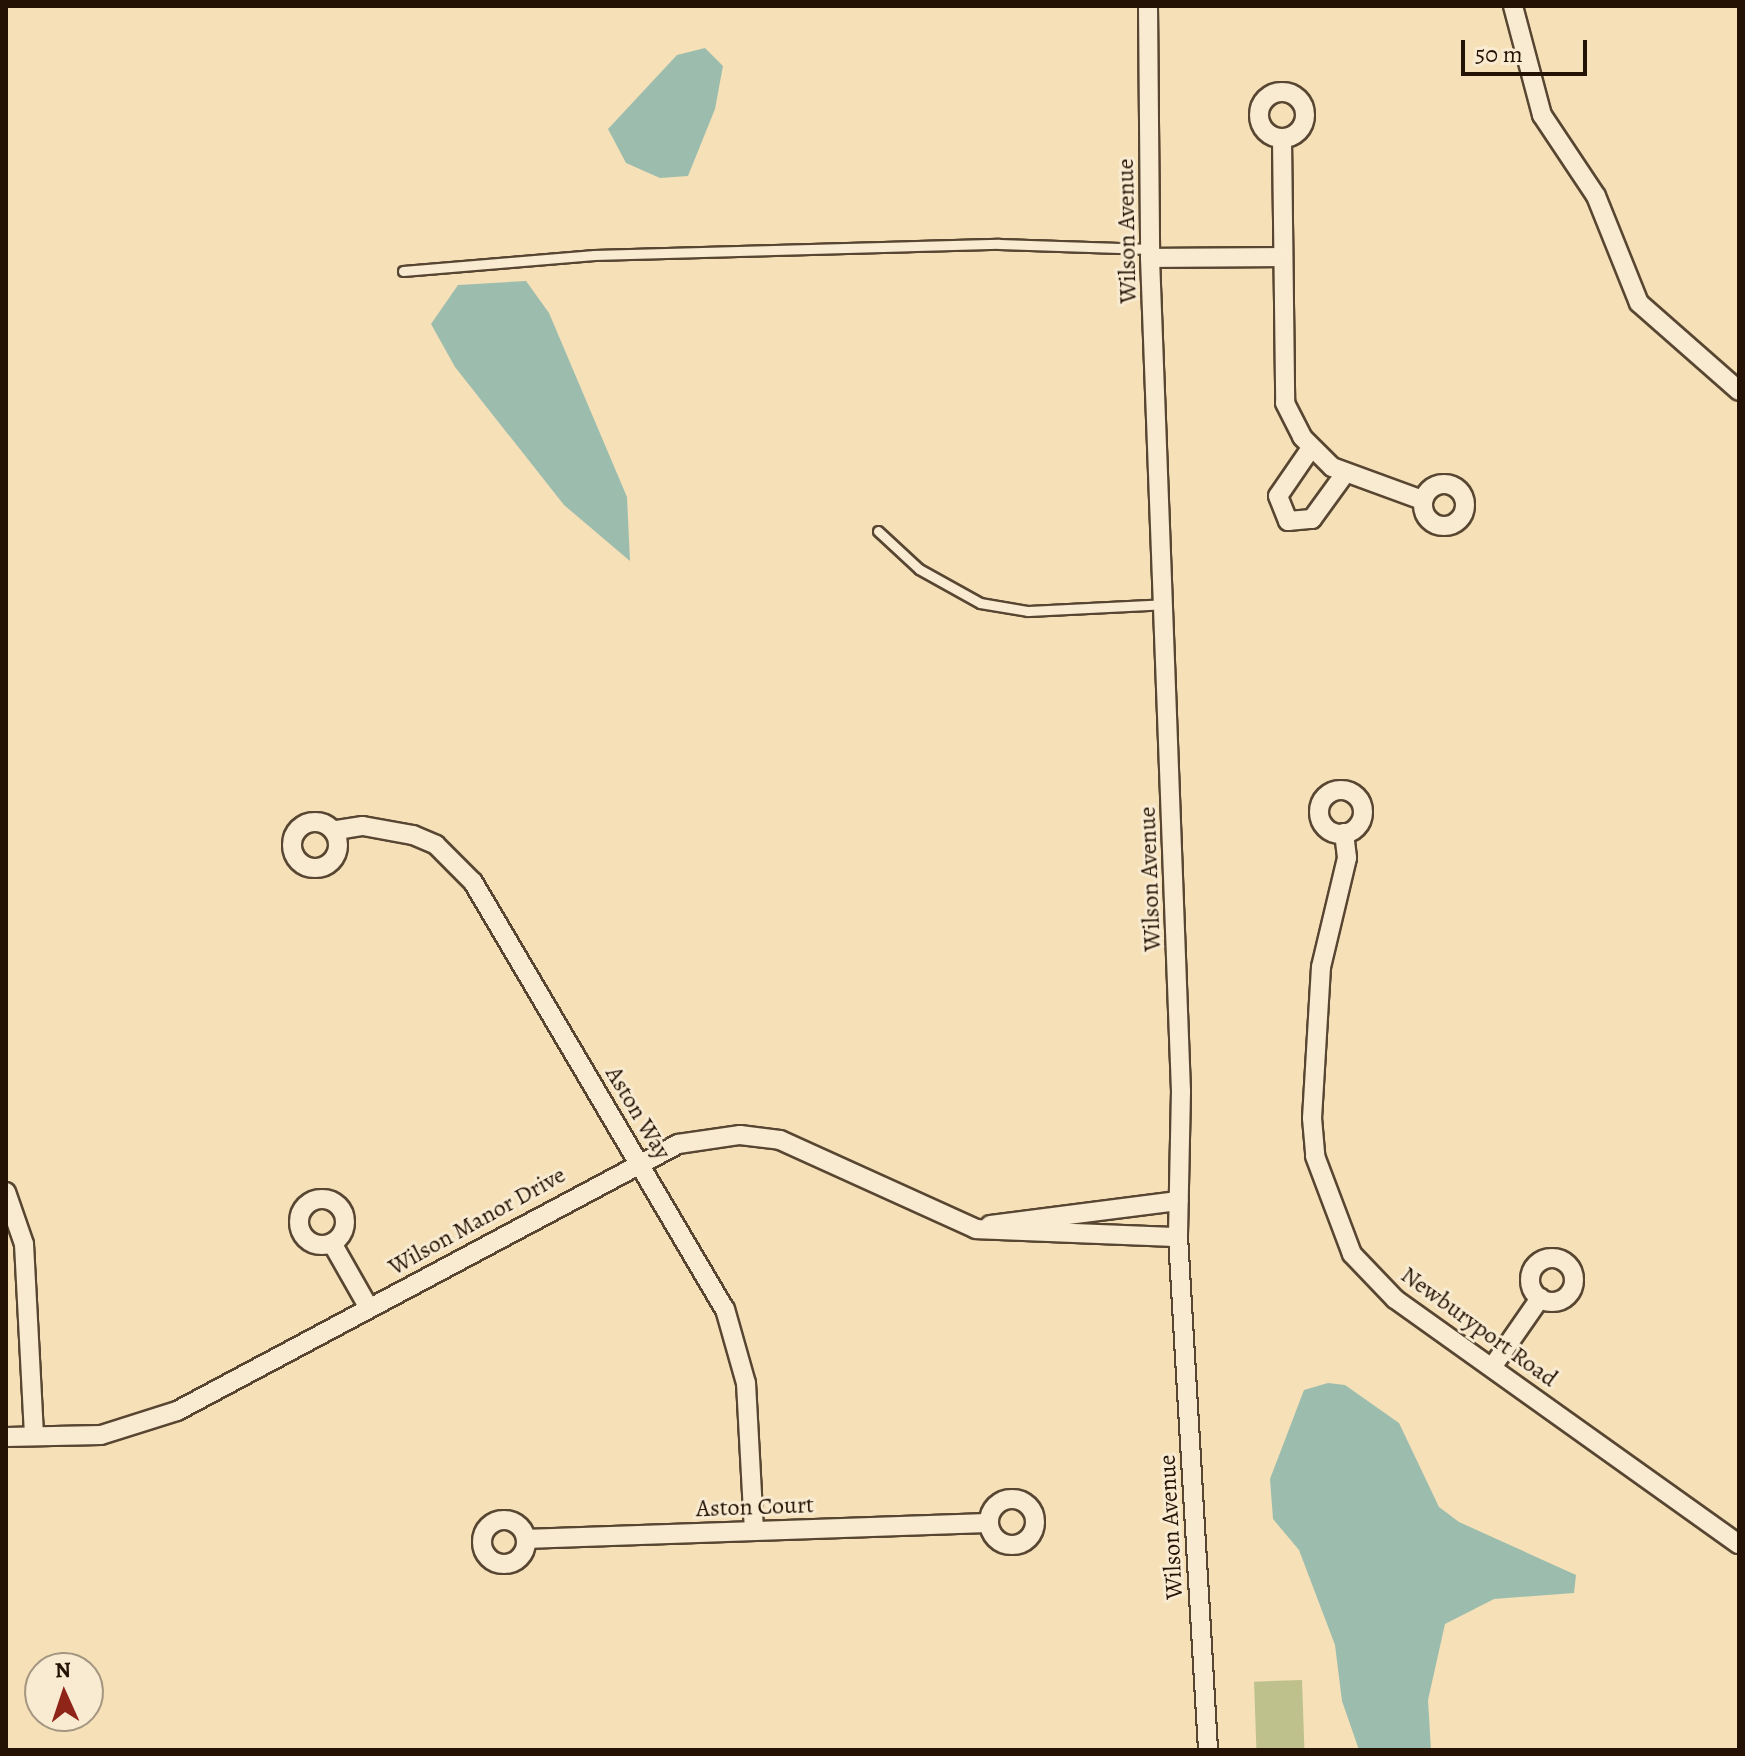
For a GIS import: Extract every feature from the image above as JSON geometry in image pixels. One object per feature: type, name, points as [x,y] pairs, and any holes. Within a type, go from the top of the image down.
[{"type":"street","name":"Wilson Avenue","points":[[1148,6],[1150,253],[1181,1091],[1178,1237],[1208,1750]]},
{"type":"street","points":[[1513,6],[1542,115],[1596,196],[1639,303],[1739,391]]},
{"type":"street","points":[[1282,139],[1282,391],[1311,448],[1344,475],[1422,500]]},
{"type":"street","points":[[1150,253],[1281,257]]},
{"type":"street","points":[[1311,448],[1278,496],[1288,521],[1312,519],[1344,475]]},
{"type":"street","name":"Aston Way","points":[[337,830],[388,827],[436,845],[457,863],[638,1160],[737,1336],[754,1531]]},
{"type":"street","name":"Newburyport Road","points":[[1344,833],[1347,858],[1321,967],[1315,1156],[1336,1223],[1371,1276],[1739,1544]]},
{"type":"street","name":"Wilson Manor Drive","points":[[6,1437],[101,1435],[146,1424],[369,1308],[638,1160],[720,1137],[780,1140],[973,1227],[1178,1237]]},
{"type":"street","points":[[6,1192],[24,1244],[34,1436]]},
{"type":"street","points":[[973,1227],[1178,1201]]},
{"type":"street","points":[[332,1243],[369,1308]]},
{"type":"street","points":[[1493,1366],[1540,1298]]},
{"type":"street","name":"Aston Court","points":[[526,1539],[986,1523]]},
{"type":"lane","points":[[403,271],[594,255],[999,244],[1150,253]]},
{"type":"lane","points":[[878,531],[919,569],[980,603],[1028,611],[1164,604]]},
{"type":"green space","points":[[1302,1680],[1304,1750],[1256,1750],[1254,1682]]},
{"type":"shaded area","points":[[705,48],[723,66],[715,109],[688,176],[660,178],[626,163],[608,129],[677,55]]},
{"type":"shaded area","points":[[526,281],[549,313],[627,497],[630,561],[564,505],[455,367],[431,324],[458,285]]},
{"type":"shaded area","points":[[1328,1383],[1345,1385],[1399,1423],[1439,1507],[1459,1522],[1576,1575],[1574,1593],[1494,1599],[1445,1624],[1428,1700],[1431,1750],[1359,1750],[1342,1701],[1335,1645],[1299,1550],[1273,1519],[1270,1479],[1304,1390]]}]
